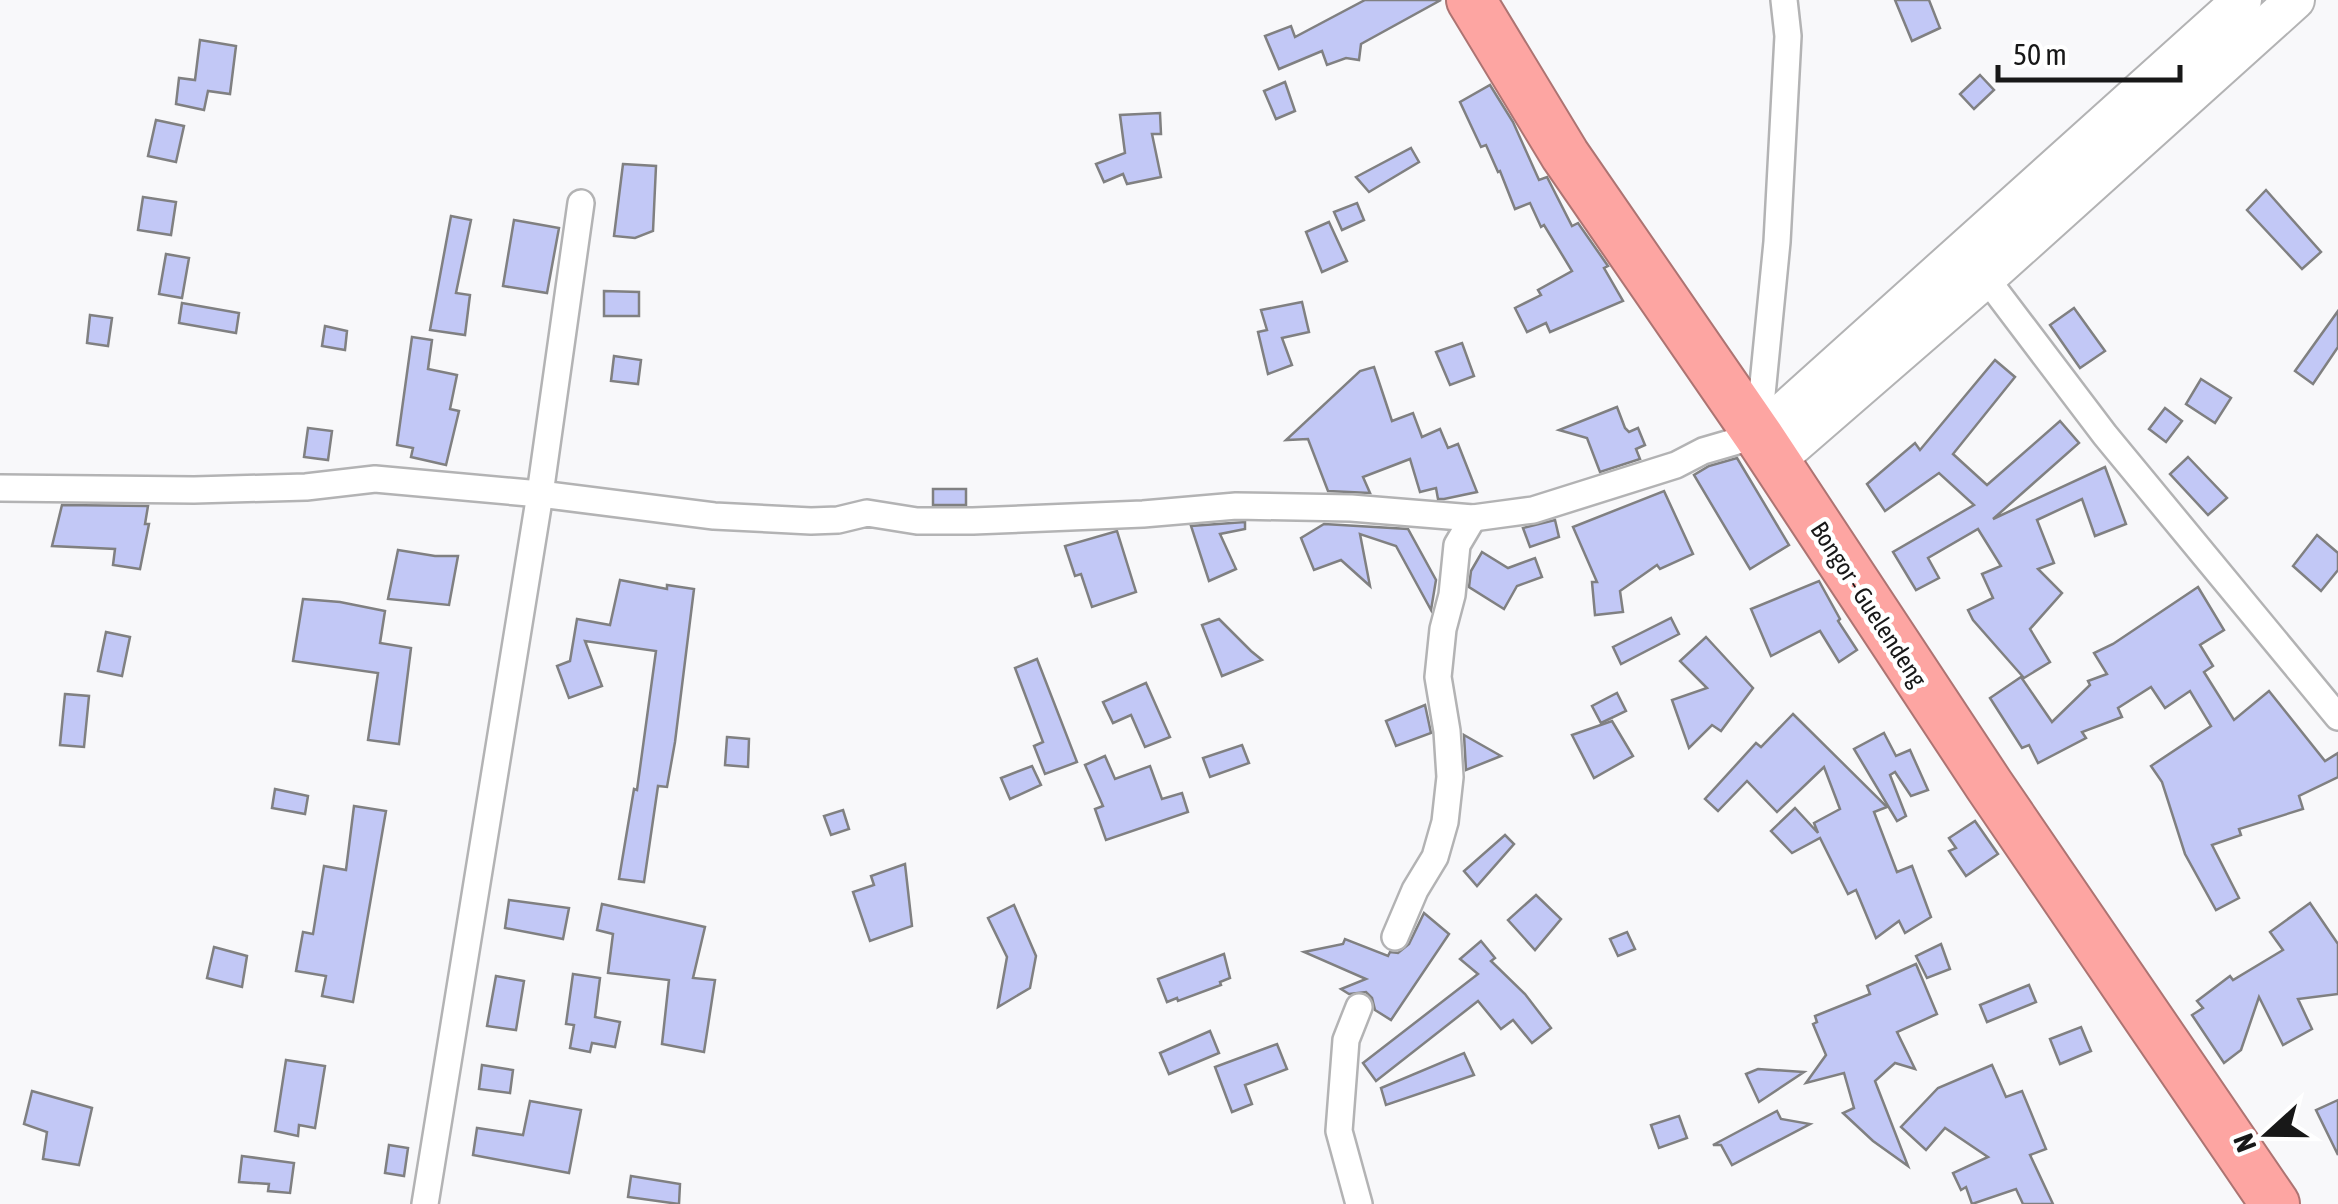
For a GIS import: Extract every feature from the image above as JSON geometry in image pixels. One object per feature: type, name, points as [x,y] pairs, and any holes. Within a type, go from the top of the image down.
[{"type":"highway","name":"Bongor - Guelendeng","points":[[1471,0],[1564,155],[1766,448],[1988,786],[2275,1204]]},
{"type":"main road","points":[[1766,448],[2242,0]]},
{"type":"main road","points":[[1766,448],[1986,278],[2294,0]]},
{"type":"street","points":[[0,488],[194,490],[375,479],[714,516],[811,521],[868,514],[973,521],[1236,506],[1332,507],[1473,518],[1533,510],[1676,466],[1703,451],[1766,448],[1788,36],[1784,0]]},
{"type":"street","points":[[425,1204],[540,494],[582,203]]},
{"type":"street","points":[[1986,278],[2105,434],[2338,717]]},
{"type":"street","points":[[1395,937],[1415,890],[1435,857],[1445,822],[1450,777],[1438,677],[1457,545],[1473,518]]},
{"type":"street","points":[[1359,1007],[1346,1040],[1339,1131],[1359,1204]]},
{"type":"building","points":[[1365,0],[1441,0],[1361,44],[1359,60],[1346,58],[1327,65],[1322,51],[1279,69],[1265,36],[1291,26],[1295,37]]},
{"type":"building","points":[[1895,0],[1929,0],[1940,28],[1912,41]]},
{"type":"building","points":[[200,40],[236,46],[230,94],[208,91],[204,110],[176,104],[179,78],[195,80]]},
{"type":"building","points":[[1980,75],[1994,90],[1974,109],[1960,94]]},
{"type":"building","points":[[1285,82],[1295,111],[1276,119],[1264,91]]},
{"type":"building","points":[[1490,85],[1513,122],[1539,180],[1547,177],[1572,226],[1578,223],[1608,266],[1604,268],[1623,301],[1550,332],[1546,323],[1527,332],[1515,308],[1541,295],[1538,290],[1572,271],[1544,225],[1541,227],[1530,203],[1515,209],[1500,171],[1486,145],[1481,147],[1460,102]]},
{"type":"building","points":[[1160,113],[1161,134],[1152,134],[1161,177],[1127,184],[1123,174],[1104,182],[1096,164],[1125,153],[1120,115]]},
{"type":"building","points":[[156,120],[184,126],[176,162],[148,156]]},
{"type":"building","points":[[1411,148],[1419,162],[1369,192],[1356,177]]},
{"type":"building","points":[[623,164],[656,166],[653,231],[635,238],[614,236]]},
{"type":"building","points":[[2266,190],[2321,252],[2302,269],[2247,210]]},
{"type":"building","points":[[143,197],[176,202],[171,235],[138,230]]},
{"type":"building","points":[[1357,203],[1364,220],[1342,230],[1334,212]]},
{"type":"building","points":[[451,216],[471,220],[456,293],[470,295],[465,335],[430,330]]},
{"type":"building","points":[[514,220],[559,228],[547,293],[503,286]]},
{"type":"building","points":[[1329,222],[1347,261],[1322,272],[1306,232]]},
{"type":"building","points":[[166,254],[189,258],[182,298],[159,294]]},
{"type":"building","points":[[604,291],[639,292],[639,316],[604,316]]},
{"type":"building","points":[[1302,302],[1309,332],[1282,338],[1292,365],[1268,374],[1258,332],[1267,330],[1261,310]]},
{"type":"building","points":[[182,303],[239,313],[236,333],[179,323]]},
{"type":"building","points":[[2074,308],[2105,351],[2080,368],[2050,325]]},
{"type":"building","points":[[2338,311],[2338,347],[2313,384],[2295,371]]},
{"type":"building","points":[[90,315],[112,318],[108,346],[87,343]]},
{"type":"building","points":[[325,326],[347,331],[345,350],[322,346]]},
{"type":"building","points":[[412,337],[432,340],[428,369],[457,375],[450,409],[459,411],[446,465],[411,457],[413,448],[397,445]]},
{"type":"building","points":[[1462,343],[1474,376],[1450,385],[1436,352]]},
{"type":"building","points":[[614,356],[641,360],[638,384],[611,381]]},
{"type":"building","points":[[1995,360],[2015,377],[1953,454],[1987,485],[2060,421],[2079,443],[1993,519],[2105,467],[2126,524],[2095,536],[2082,499],[2037,520],[2054,563],[2038,569],[2062,593],[2030,629],[2050,662],[2024,678],[1968,610],[1993,598],[1982,574],[2001,566],[1978,529],[1928,558],[1939,578],[1916,590],[1893,552],[1974,505],[1939,473],[1885,511],[1867,484],[1915,443],[1920,450]]},
{"type":"building","points":[[1374,367],[1392,421],[1413,413],[1422,437],[1440,429],[1448,448],[1458,444],[1477,492],[1438,499],[1436,488],[1420,492],[1410,459],[1363,477],[1370,493],[1328,491],[1308,439],[1286,440],[1360,371]]},
{"type":"building","points":[[2201,379],[2231,398],[2215,423],[2186,404]]},
{"type":"building","points":[[1617,407],[1625,428],[1629,432],[1638,428],[1645,445],[1636,449],[1640,459],[1600,472],[1587,438],[1559,430]]},
{"type":"building","points":[[2165,408],[2182,421],[2166,442],[2149,429]]},
{"type":"building","points":[[308,428],[332,431],[328,460],[304,457]]},
{"type":"building","points":[[2188,457],[2227,498],[2208,515],[2170,474]]},
{"type":"building","points":[[1737,458],[1789,545],[1750,569],[1694,475]]},
{"type":"building","points":[[933,489],[966,489],[966,505],[933,505]]},
{"type":"building","points":[[1664,491],[1693,554],[1660,569],[1657,565],[1620,591],[1623,612],[1595,615],[1592,582],[1597,582],[1573,527]]},
{"type":"building","points":[[62,505],[148,506],[145,524],[149,524],[140,569],[113,565],[115,549],[52,546]]},
{"type":"building","points":[[1555,520],[1559,537],[1530,547],[1523,528]]},
{"type":"building","points":[[1245,522],[1245,529],[1220,534],[1236,569],[1209,581],[1191,526]]},
{"type":"building","points":[[1324,524],[1408,529],[1436,580],[1431,610],[1396,546],[1360,534],[1370,586],[1341,560],[1314,570],[1301,538]]},
{"type":"building","points":[[1117,531],[1136,592],[1092,607],[1081,574],[1075,576],[1065,546]]},
{"type":"building","points":[[2317,535],[2338,553],[2338,570],[2321,591],[2293,566]]},
{"type":"building","points":[[398,550],[458,556],[449,605],[388,599]]},
{"type":"building","points":[[1482,552],[1508,568],[1535,558],[1542,577],[1517,586],[1504,609],[1469,587],[1471,571]]},
{"type":"building","points":[[620,580],[667,589],[667,585],[694,589],[675,742],[667,787],[658,786],[644,882],[619,879],[634,789],[637,790],[656,651],[585,641],[602,686],[569,698],[557,666],[570,661],[577,619],[610,625]]},
{"type":"building","points":[[1819,581],[1857,650],[1839,662],[1820,631],[1771,656],[1751,609]]},
{"type":"building","points":[[2198,587],[2224,630],[2200,645],[2213,666],[2204,672],[2234,720],[2269,691],[2325,761],[2338,753],[2338,777],[2299,796],[2303,809],[2239,829],[2241,835],[2212,845],[2239,898],[2216,910],[2185,854],[2162,782],[2151,766],[2211,726],[2190,691],[2165,708],[2151,687],[2118,708],[2122,717],[2082,732],[2086,738],[2038,763],[2029,745],[2022,748],[1990,698],[2021,677],[2052,722],[2090,685],[2088,681],[2107,674],[2094,653]]},
{"type":"building","points":[[303,599],[385,611],[380,643],[411,648],[399,744],[368,740],[378,673],[293,661]]},
{"type":"building","points":[[1671,618],[1679,634],[1621,664],[1613,647]]},
{"type":"building","points":[[1219,619],[1262,660],[1222,676],[1202,625]]},
{"type":"building","points":[[106,632],[130,637],[122,676],[98,671]]},
{"type":"building","points":[[1706,637],[1753,688],[1721,731],[1712,725],[1689,748],[1672,700],[1707,688],[1680,661]]},
{"type":"building","points":[[1037,659],[1077,762],[1045,774],[1034,746],[1043,742],[1015,668]]},
{"type":"building","points":[[1146,683],[1170,737],[1145,747],[1131,715],[1113,723],[1103,702]]},
{"type":"building","points":[[1617,693],[1626,711],[1601,723],[1592,706]]},
{"type":"building","points":[[65,694],[89,696],[84,747],[60,745]]},
{"type":"building","points":[[1425,705],[1431,733],[1396,746],[1386,721]]},
{"type":"building","points":[[1793,714],[1887,807],[1874,812],[1897,872],[1912,866],[1931,917],[1905,933],[1899,921],[1876,938],[1856,890],[1848,894],[1820,838],[1792,853],[1771,831],[1795,808],[1818,833],[1814,823],[1840,809],[1824,767],[1777,812],[1747,781],[1718,811],[1705,799],[1756,743],[1761,747]]},
{"type":"building","points":[[1612,721],[1633,756],[1594,778],[1572,735]]},
{"type":"building","points":[[1884,733],[1896,756],[1910,750],[1928,790],[1911,796],[1895,772],[1890,775],[1906,816],[1897,821],[1854,749]]},
{"type":"building","points":[[1464,735],[1501,756],[1466,770]]},
{"type":"building","points":[[727,737],[749,739],[748,767],[725,765]]},
{"type":"building","points":[[1242,745],[1249,763],[1210,777],[1203,758]]},
{"type":"building","points":[[1105,756],[1115,779],[1150,766],[1162,799],[1182,793],[1188,812],[1106,840],[1095,809],[1103,806],[1085,765]]},
{"type":"building","points":[[1032,766],[1041,785],[1010,799],[1001,778]]},
{"type":"building","points":[[275,789],[308,796],[305,814],[272,808]]},
{"type":"building","points":[[354,806],[386,811],[353,1002],[322,996],[326,976],[296,971],[303,932],[313,934],[324,866],[346,870]]},
{"type":"building","points":[[843,810],[849,829],[831,835],[824,816]]},
{"type":"building","points":[[1975,821],[1998,854],[1966,876],[1949,851],[1956,848],[1949,838]]},
{"type":"building","points":[[1505,835],[1514,844],[1477,886],[1464,871]]},
{"type":"building","points":[[905,864],[912,926],[870,941],[853,892],[874,885],[871,876]]},
{"type":"building","points":[[1536,895],[1561,919],[1535,950],[1508,920]]},
{"type":"building","points":[[509,900],[569,908],[563,939],[505,928]]},
{"type":"building","points":[[2310,903],[2338,944],[2338,994],[2298,999],[2312,1029],[2283,1045],[2259,997],[2241,1050],[2224,1063],[2192,1015],[2203,1008],[2197,1001],[2230,976],[2233,980],[2283,950],[2270,932]]},
{"type":"building","points":[[602,904],[705,927],[693,978],[715,980],[704,1052],[662,1044],[669,980],[608,973],[613,934],[597,930]]},
{"type":"building","points":[[1014,905],[1036,956],[1030,988],[998,1007],[1007,957],[988,918]]},
{"type":"building","points":[[1424,913],[1449,934],[1391,1020],[1375,1010],[1366,992],[1349,994],[1341,989],[1366,979],[1304,952],[1343,944],[1345,939],[1388,956],[1390,952],[1398,953],[1409,944]]},
{"type":"building","points":[[1627,932],[1635,949],[1618,956],[1610,939]]},
{"type":"building","points":[[1481,941],[1495,958],[1491,961],[1525,994],[1551,1028],[1532,1043],[1513,1020],[1501,1029],[1478,1001],[1376,1081],[1363,1063],[1478,974],[1460,959]]},
{"type":"building","points":[[1941,944],[1950,969],[1927,978],[1916,956]]},
{"type":"building","points":[[214,947],[247,956],[242,987],[207,978]]},
{"type":"building","points":[[1224,954],[1230,978],[1221,985],[1167,1002],[1158,979]]},
{"type":"building","points":[[1916,964],[1937,1014],[1897,1032],[1915,1069],[1895,1063],[1875,1081],[1908,1166],[1843,1113],[1854,1108],[1844,1073],[1806,1083],[1826,1055],[1813,1024],[1817,1022],[1815,1016],[1870,994],[1867,986]]},
{"type":"building","points":[[573,974],[600,978],[595,1017],[620,1022],[615,1047],[592,1043],[590,1052],[570,1048],[574,1025],[566,1024]]},
{"type":"building","points":[[496,976],[524,981],[516,1030],[487,1026]]},
{"type":"building","points":[[2029,985],[2036,1002],[1987,1022],[1980,1005]]},
{"type":"building","points":[[2081,1027],[2091,1051],[2060,1064],[2050,1039]]},
{"type":"building","points":[[1210,1031],[1219,1053],[1169,1074],[1160,1053]]},
{"type":"building","points":[[1277,1044],[1287,1069],[1245,1085],[1252,1104],[1232,1112],[1215,1067]]},
{"type":"building","points":[[1464,1053],[1474,1075],[1386,1105],[1381,1088]]},
{"type":"building","points":[[286,1060],[325,1066],[315,1128],[299,1125],[298,1136],[275,1131]]},
{"type":"building","points":[[482,1065],[513,1070],[510,1093],[479,1089]]},
{"type":"building","points":[[1992,1065],[2006,1097],[2022,1091],[2046,1149],[2030,1155],[2053,1204],[2023,1204],[2016,1189],[1972,1204],[1966,1187],[1961,1190],[1953,1173],[1988,1157],[1945,1128],[1926,1150],[1901,1127],[1938,1088]]},
{"type":"building","points":[[1758,1069],[1804,1072],[1759,1102],[1746,1074]]},
{"type":"building","points":[[32,1091],[92,1108],[79,1165],[43,1159],[47,1132],[24,1124]]},
{"type":"building","points":[[2338,1100],[2338,1155],[2316,1110]]},
{"type":"building","points":[[530,1101],[581,1110],[569,1173],[473,1155],[477,1128],[523,1135]]},
{"type":"building","points":[[1777,1111],[1781,1119],[1810,1124],[1732,1165],[1721,1145],[1713,1145]]},
{"type":"building","points":[[1679,1116],[1687,1138],[1659,1148],[1651,1125]]},
{"type":"building","points":[[389,1145],[408,1148],[404,1176],[385,1173]]},
{"type":"building","points":[[242,1156],[294,1163],[290,1193],[268,1191],[269,1184],[239,1182]]},
{"type":"building","points":[[631,1176],[680,1184],[679,1204],[628,1197]]}]
